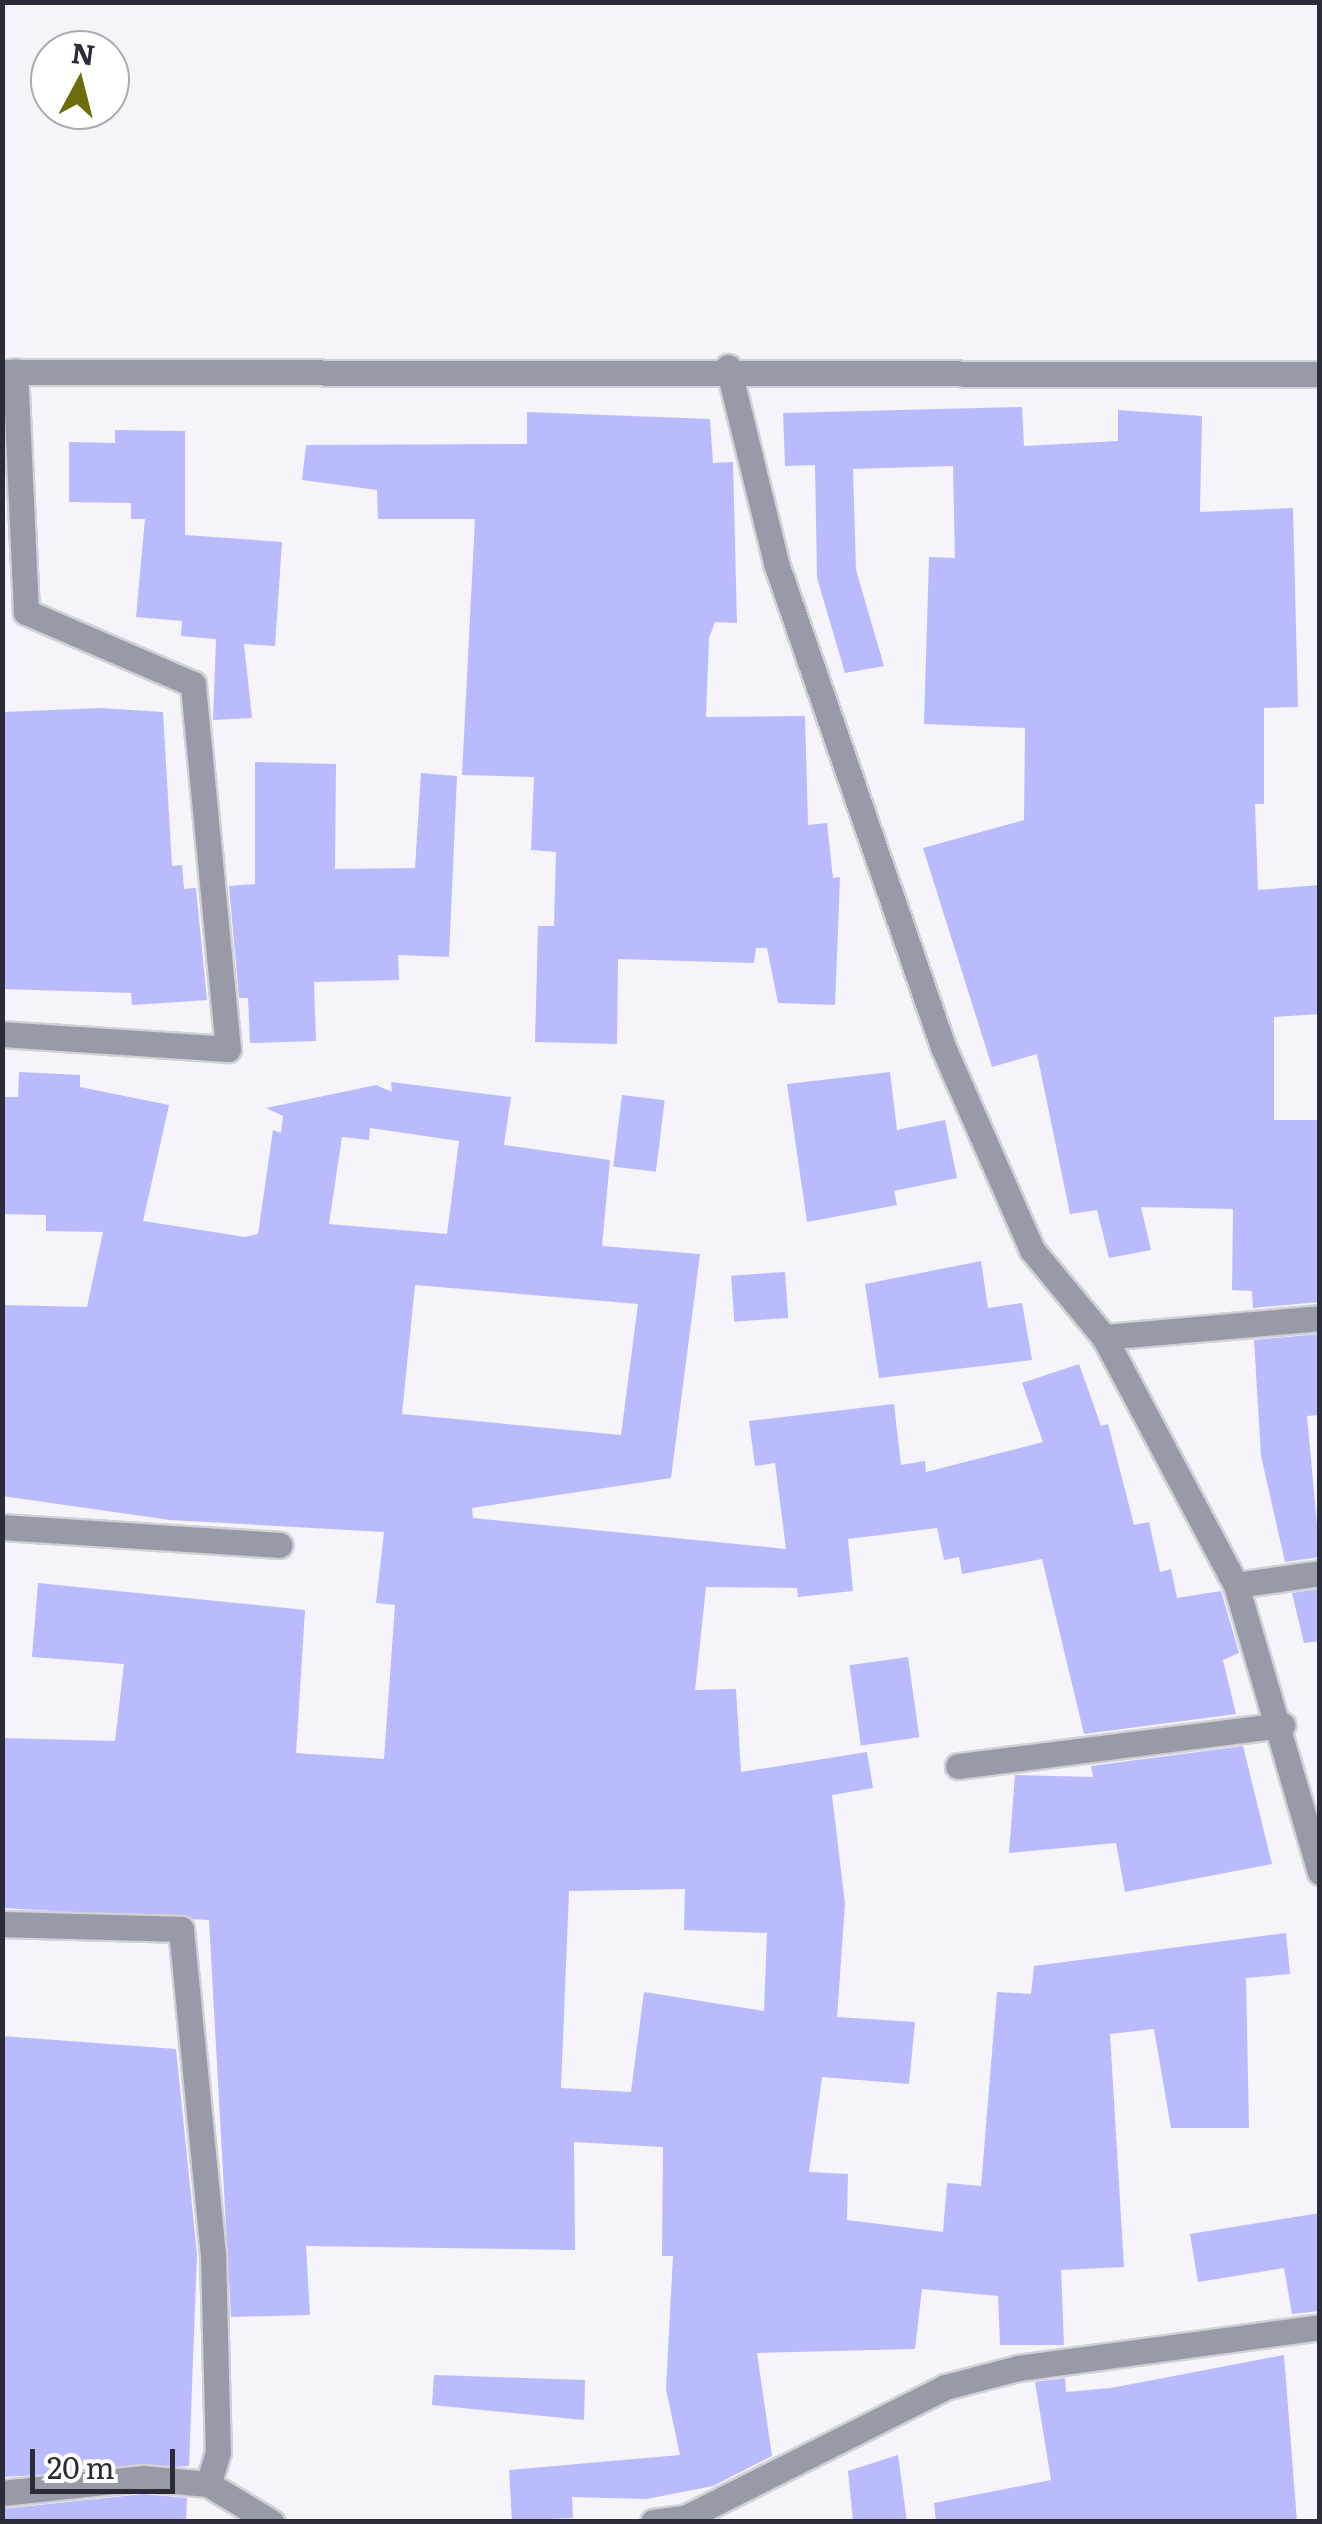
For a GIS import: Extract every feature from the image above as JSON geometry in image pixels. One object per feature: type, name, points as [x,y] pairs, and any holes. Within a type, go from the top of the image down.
[{"type":"street","points":[[728,367],[776,563],[943,1047],[1032,1250],[1104,1337],[1236,1585],[1282,1725],[1320,1872]]},
{"type":"street","points":[[2,1034],[228,1049],[193,684],[26,612],[9,372],[728,367],[1320,374]]},
{"type":"street","points":[[1104,1337],[1320,1318]]},
{"type":"street","points":[[2,1527],[279,1545]]},
{"type":"street","points":[[1236,1585],[1320,1573]]},
{"type":"street","points":[[958,1766],[1282,1725]]},
{"type":"street","points":[[2,1924],[181,1929],[213,2252],[218,2452],[208,2484]]},
{"type":"street","points":[[653,2522],[687,2517],[945,2388],[1018,2368],[1320,2327]]},
{"type":"street","points":[[2,2493],[144,2478],[208,2484],[271,2522]]},
{"type":"building","points":[[1022,407],[1024,446],[1118,441],[1118,410],[1202,416],[1200,512],[1293,508],[1298,707],[1264,708],[1264,804],[1255,804],[1258,890],[1320,885],[1320,1014],[1274,1017],[1274,1120],[1320,1120],[1320,1302],[1253,1308],[1252,1291],[1232,1290],[1233,1209],[1141,1207],[1151,1250],[1109,1258],[1097,1210],[1070,1214],[1037,1054],[992,1067],[923,848],[1024,820],[1025,728],[924,724],[929,557],[955,558],[953,466],[853,469],[856,570],[884,666],[845,673],[817,578],[815,465],[785,466],[783,413]]},
{"type":"building","points":[[527,412],[710,419],[713,463],[733,462],[737,623],[715,622],[709,638],[706,717],[805,716],[808,825],[827,823],[833,878],[840,877],[835,1005],[778,1003],[767,948],[756,948],[754,963],[618,959],[617,1044],[535,1042],[538,926],[554,926],[556,852],[531,850],[534,777],[462,775],[475,519],[378,519],[377,490],[302,480],[306,445],[527,444]]},
{"type":"building","points":[[115,430],[185,431],[185,535],[282,542],[275,646],[244,644],[252,718],[213,720],[216,639],[181,636],[182,621],[136,617],[145,519],[131,519],[131,503],[69,502],[69,442],[115,443]]},
{"type":"building","points":[[100,708],[163,712],[172,866],[182,865],[184,889],[196,888],[207,1000],[132,1005],[131,993],[2,989],[4,712]]},
{"type":"building","points":[[255,762],[336,764],[335,869],[415,868],[421,773],[457,776],[449,957],[398,955],[399,980],[314,982],[316,1041],[250,1043],[248,998],[239,998],[229,886],[255,884]]},
{"type":"building","points":[[19,1072],[80,1075],[80,1087],[169,1105],[143,1221],[245,1237],[258,1234],[273,1130],[281,1133],[283,1116],[266,1108],[376,1085],[392,1092],[391,1082],[511,1097],[504,1145],[610,1160],[602,1246],[700,1254],[671,1478],[472,1508],[473,1518],[786,1549],[775,1463],[755,1466],[749,1421],[894,1404],[901,1465],[925,1461],[926,1472],[1043,1442],[1022,1383],[1079,1364],[1101,1426],[1108,1424],[1134,1525],[1149,1522],[1160,1572],[1171,1569],[1177,1598],[1221,1591],[1239,1653],[1223,1660],[1236,1714],[1084,1734],[1042,1559],[962,1574],[959,1557],[944,1560],[937,1528],[848,1539],[853,1591],[798,1597],[797,1588],[706,1587],[695,1690],[736,1689],[741,1772],[867,1752],[873,1788],[832,1795],[845,1904],[837,2017],[915,2022],[909,2084],[822,2077],[809,2172],[848,2174],[847,2220],[943,2232],[947,2183],[981,2186],[997,1992],[1031,1994],[1034,1966],[1286,1933],[1290,1974],[1246,1978],[1249,2128],[1171,2128],[1154,2029],[1110,2034],[1124,2267],[1061,2270],[1064,2345],[1000,2345],[998,2296],[922,2289],[915,2349],[757,2353],[772,2456],[713,2486],[646,2499],[572,2497],[573,2518],[512,2521],[509,2470],[680,2455],[666,2389],[673,2256],[662,2256],[663,2147],[574,2142],[575,2250],[306,2246],[310,2315],[231,2317],[209,1920],[2,1908],[2,1738],[115,1741],[124,1664],[32,1657],[38,1583],[305,1610],[296,1753],[384,1759],[395,1605],[376,1603],[384,1532],[170,1520],[2,1496],[2,1305],[87,1307],[103,1232],[46,1231],[46,1215],[2,1214],[2,1097],[18,1097]],"holes":[[[370,1128],[459,1141],[447,1234],[329,1224],[342,1137],[369,1140]],[[415,1285],[638,1304],[621,1435],[402,1414]],[[685,1889],[684,1930],[767,1933],[764,2011],[644,1992],[631,2092],[561,2088],[569,1891]]]},
{"type":"building","points":[[890,1072],[897,1130],[945,1120],[957,1178],[894,1191],[897,1205],[807,1222],[787,1084]]},
{"type":"building","points":[[622,1095],[665,1100],[656,1172],[613,1166]]},
{"type":"building","points":[[981,1261],[988,1308],[1022,1303],[1032,1360],[879,1378],[865,1284]]},
{"type":"building","points":[[785,1272],[788,1318],[734,1322],[731,1276]]},
{"type":"building","points":[[1320,1334],[1320,1415],[1307,1416],[1320,1557],[1285,1562],[1261,1456],[1254,1340]]},
{"type":"building","points":[[1320,1589],[1320,1641],[1304,1643],[1292,1593]]},
{"type":"building","points":[[908,1657],[919,1737],[861,1745],[850,1665]]},
{"type":"building","points":[[1243,1746],[1272,1864],[1125,1892],[1116,1843],[1009,1853],[1015,1775],[1093,1777],[1091,1766]]},
{"type":"building","points":[[2,2036],[176,2049],[197,2254],[189,2466],[2,2477]]},
{"type":"building","points":[[1320,2213],[1320,2311],[1292,2314],[1284,2268],[1198,2282],[1190,2234]]},
{"type":"building","points":[[1284,2355],[1297,2522],[936,2522],[934,2503],[1051,2480],[1035,2382],[1065,2378],[1066,2392],[1111,2388]]},
{"type":"building","points":[[434,2375],[585,2380],[584,2420],[432,2405]]},
{"type":"building","points":[[898,2455],[907,2522],[853,2522],[848,2471]]},
{"type":"building","points":[[143,2494],[187,2498],[186,2522],[2,2522],[2,2509]]}]
